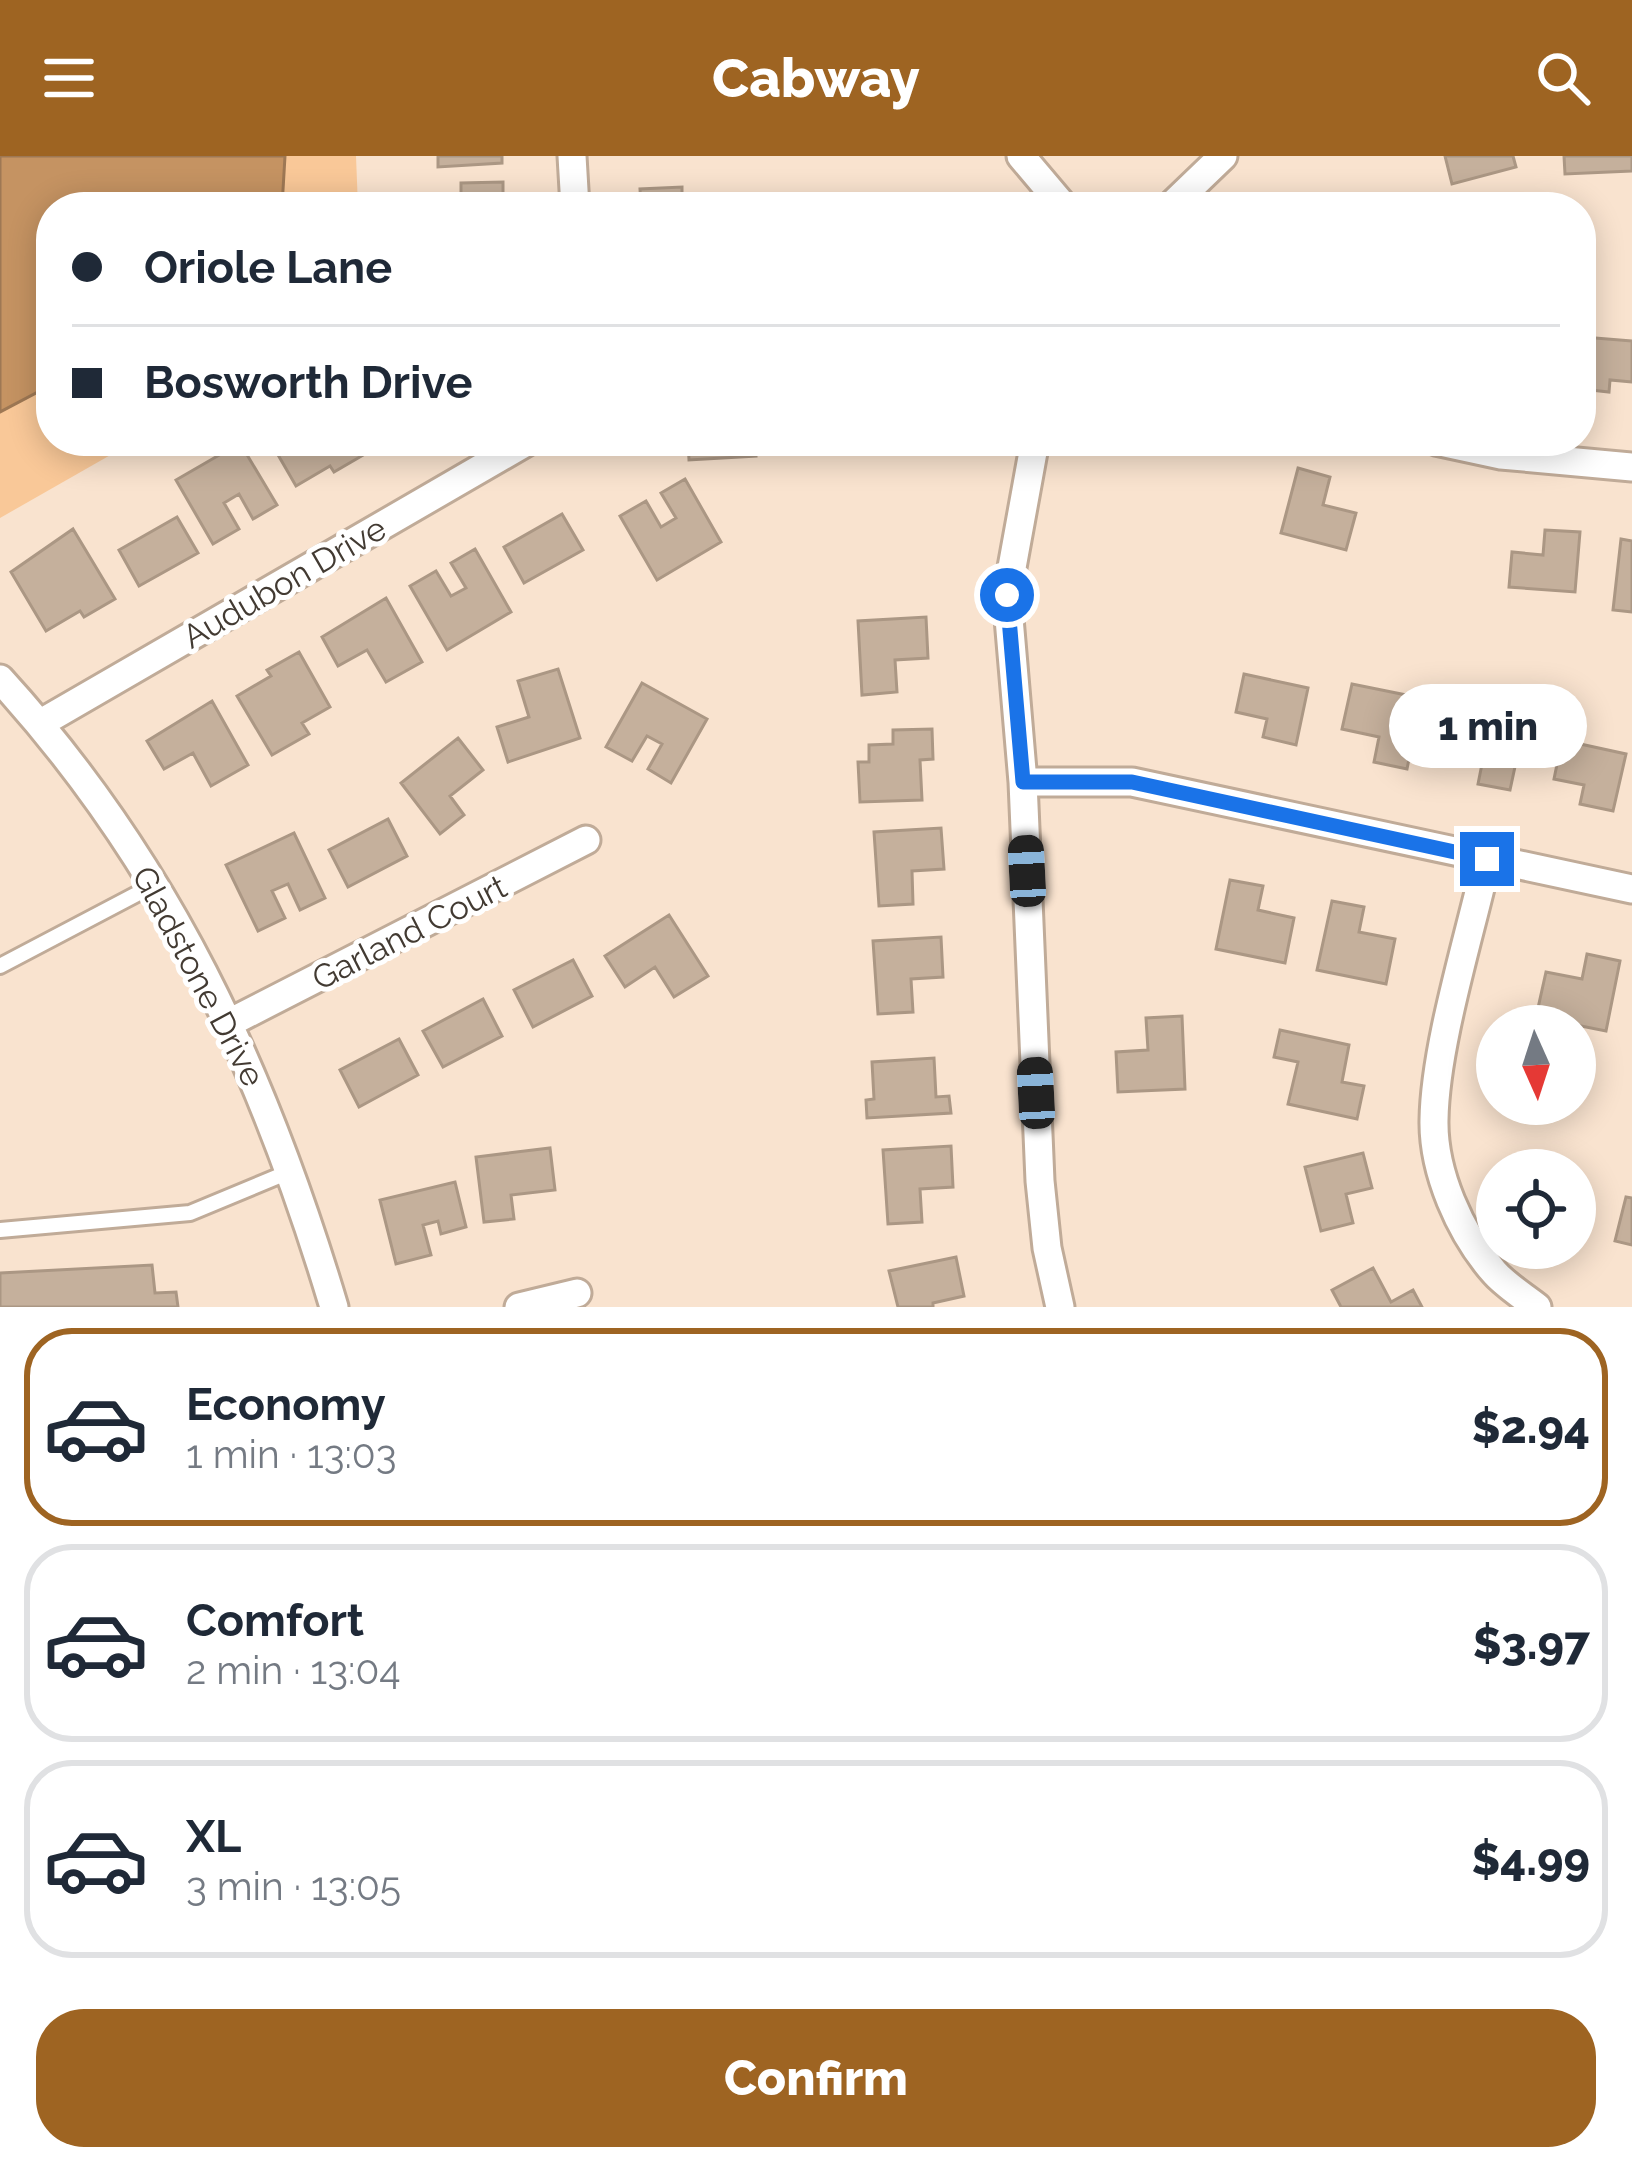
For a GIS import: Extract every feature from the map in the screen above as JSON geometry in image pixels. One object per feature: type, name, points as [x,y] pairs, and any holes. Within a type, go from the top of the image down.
[{"type":"street","points":[[572,156],[574,192]]},
{"type":"street","points":[[1021,156],[1051,192]]},
{"type":"street","points":[[1186,192],[1223,156]]},
{"type":"street","name":"Audubon Drive","points":[[41,723],[501,456]]},
{"type":"street","points":[[1032,456],[1007,595],[1023,782],[1040,1181],[1046,1248],[1060,1307]]},
{"type":"street","points":[[1513,456],[1632,467]]},
{"type":"street","name":"Gladstone Drive","points":[[0,679],[41,723],[154,885],[231,1022],[292,1171],[334,1307]]},
{"type":"street","points":[[1023,782],[1132,782],[1632,890]]},
{"type":"street","name":"Garland Court","points":[[231,1022],[586,840]]},
{"type":"street","points":[[1487,859],[1442,1061],[1434,1124],[1449,1194],[1464,1227],[1494,1273],[1537,1307]]},
{"type":"street","points":[[519,1307],[577,1293]]},
{"type":"lane","points":[[0,966],[154,885]]},
{"type":"lane","points":[[0,1230],[190,1214],[292,1171]]},
{"type":"shaded area","points":[[0,156],[356,156],[357,192],[36,192],[36,456],[109,456],[0,518]]},
{"type":"shaded area","points":[[0,156],[285,156],[283,192],[36,192],[36,393],[0,412]]},
{"type":"building","points":[[438,156],[502,156],[502,163],[438,167]]},
{"type":"building","points":[[1445,156],[1513,156],[1516,167],[1452,184]]},
{"type":"building","points":[[1564,156],[1632,156],[1632,171],[1565,174]]},
{"type":"building","points":[[503,182],[503,192],[461,192],[461,183]]},
{"type":"building","points":[[682,187],[682,192],[640,192]]},
{"type":"building","points":[[1596,338],[1632,341],[1632,382],[1610,380],[1609,392],[1596,391]]},
{"type":"building","points":[[218,456],[248,456],[277,505],[253,519],[239,494],[224,503],[239,529],[213,544],[176,480]]},
{"type":"building","points":[[279,456],[362,456],[334,472],[330,466],[296,486]]},
{"type":"building","points":[[689,456],[756,456],[689,460]]},
{"type":"building","points":[[1298,468],[1330,477],[1323,505],[1356,513],[1346,550],[1281,533]]},
{"type":"building","points":[[685,479],[721,542],[657,580],[620,516],[646,501],[661,527],[676,518],[661,493]]},
{"type":"building","points":[[562,514],[583,550],[524,583],[504,547]]},
{"type":"building","points":[[177,517],[198,553],[139,586],[119,550]]},
{"type":"building","points":[[73,529],[115,599],[84,617],[80,611],[46,631],[11,572]]},
{"type":"building","points":[[1545,530],[1580,532],[1575,592],[1509,587],[1512,552],[1543,555]]},
{"type":"building","points":[[1621,539],[1632,541],[1632,612],[1613,610]]},
{"type":"building","points":[[475,549],[511,612],[447,650],[410,586],[436,571],[451,596],[466,588],[451,563]]},
{"type":"building","points":[[386,598],[422,662],[386,682],[367,650],[338,666],[322,637]]},
{"type":"building","points":[[926,617],[928,658],[895,660],[897,692],[862,695],[858,621]]},
{"type":"building","points":[[299,652],[330,707],[302,723],[309,734],[272,755],[237,696],[271,676],[267,670]]},
{"type":"building","points":[[558,669],[580,738],[508,762],[497,727],[529,717],[518,681]]},
{"type":"building","points":[[1244,674],[1308,688],[1296,745],[1263,737],[1267,719],[1236,712]]},
{"type":"building","points":[[642,683],[707,719],[671,783],[648,769],[662,744],[647,736],[632,761],[606,747]]},
{"type":"building","points":[[1352,684],[1421,698],[1407,769],[1374,762],[1379,737],[1342,729]]},
{"type":"building","points":[[212,701],[248,765],[211,786],[193,753],[164,769],[147,741]]},
{"type":"building","points":[[1456,707],[1525,720],[1510,790],[1478,784],[1483,759],[1446,752]]},
{"type":"building","points":[[932,729],[933,759],[920,760],[922,800],[860,802],[858,762],[869,762],[869,745],[893,744],[893,730]]},
{"type":"building","points":[[458,738],[483,770],[450,796],[464,815],[440,834],[401,783]]},
{"type":"building","points":[[1562,740],[1626,754],[1613,811],[1580,804],[1584,785],[1554,779]]},
{"type":"building","points":[[388,819],[407,856],[348,887],[329,850]]},
{"type":"building","points":[[941,828],[944,869],[912,871],[913,904],[879,906],[874,832]]},
{"type":"building","points":[[294,833],[325,898],[300,910],[288,884],[272,891],[285,918],[258,931],[226,865]]},
{"type":"building","points":[[1230,880],[1263,886],[1258,910],[1294,918],[1285,963],[1216,949]]},
{"type":"building","points":[[1332,901],[1364,907],[1359,932],[1395,939],[1386,984],[1317,970]]},
{"type":"building","points":[[669,915],[708,976],[674,997],[655,967],[625,987],[605,956]]},
{"type":"building","points":[[941,937],[943,977],[911,979],[913,1012],[878,1014],[873,941]]},
{"type":"building","points":[[1587,954],[1620,961],[1606,1031],[1596,1029],[1596,1005],[1539,1005],[1546,972],[1582,979]]},
{"type":"building","points":[[573,960],[592,996],[533,1027],[514,990]]},
{"type":"building","points":[[483,999],[502,1036],[443,1067],[423,1031]]},
{"type":"building","points":[[1182,1016],[1185,1089],[1118,1092],[1116,1052],[1148,1050],[1146,1018]]},
{"type":"building","points":[[1280,1030],[1349,1045],[1342,1082],[1364,1086],[1357,1119],[1288,1104],[1298,1062],[1274,1057]]},
{"type":"building","points":[[399,1039],[418,1075],[359,1107],[340,1070]]},
{"type":"building","points":[[934,1058],[936,1097],[949,1096],[951,1113],[867,1118],[866,1100],[874,1099],[872,1062]]},
{"type":"building","points":[[951,1146],[953,1187],[920,1189],[922,1222],[888,1224],[883,1150]]},
{"type":"building","points":[[550,1148],[555,1190],[511,1195],[514,1219],[484,1222],[476,1157]]},
{"type":"building","points":[[1363,1153],[1372,1188],[1346,1194],[1353,1223],[1321,1231],[1305,1167]]},
{"type":"building","points":[[455,1182],[466,1227],[441,1234],[438,1221],[423,1225],[431,1255],[396,1264],[380,1200]]},
{"type":"building","points":[[1626,1197],[1632,1198],[1632,1245],[1615,1241]]},
{"type":"building","points":[[956,1257],[964,1296],[933,1303],[933,1307],[898,1307],[889,1271]]},
{"type":"building","points":[[152,1265],[155,1293],[176,1292],[178,1307],[0,1307],[0,1273]]},
{"type":"building","points":[[1373,1268],[1391,1302],[1413,1290],[1422,1307],[1341,1307],[1332,1290]]},
{"type":"route","points":[[1007,595],[1023,782],[1132,782],[1487,859]]}]
